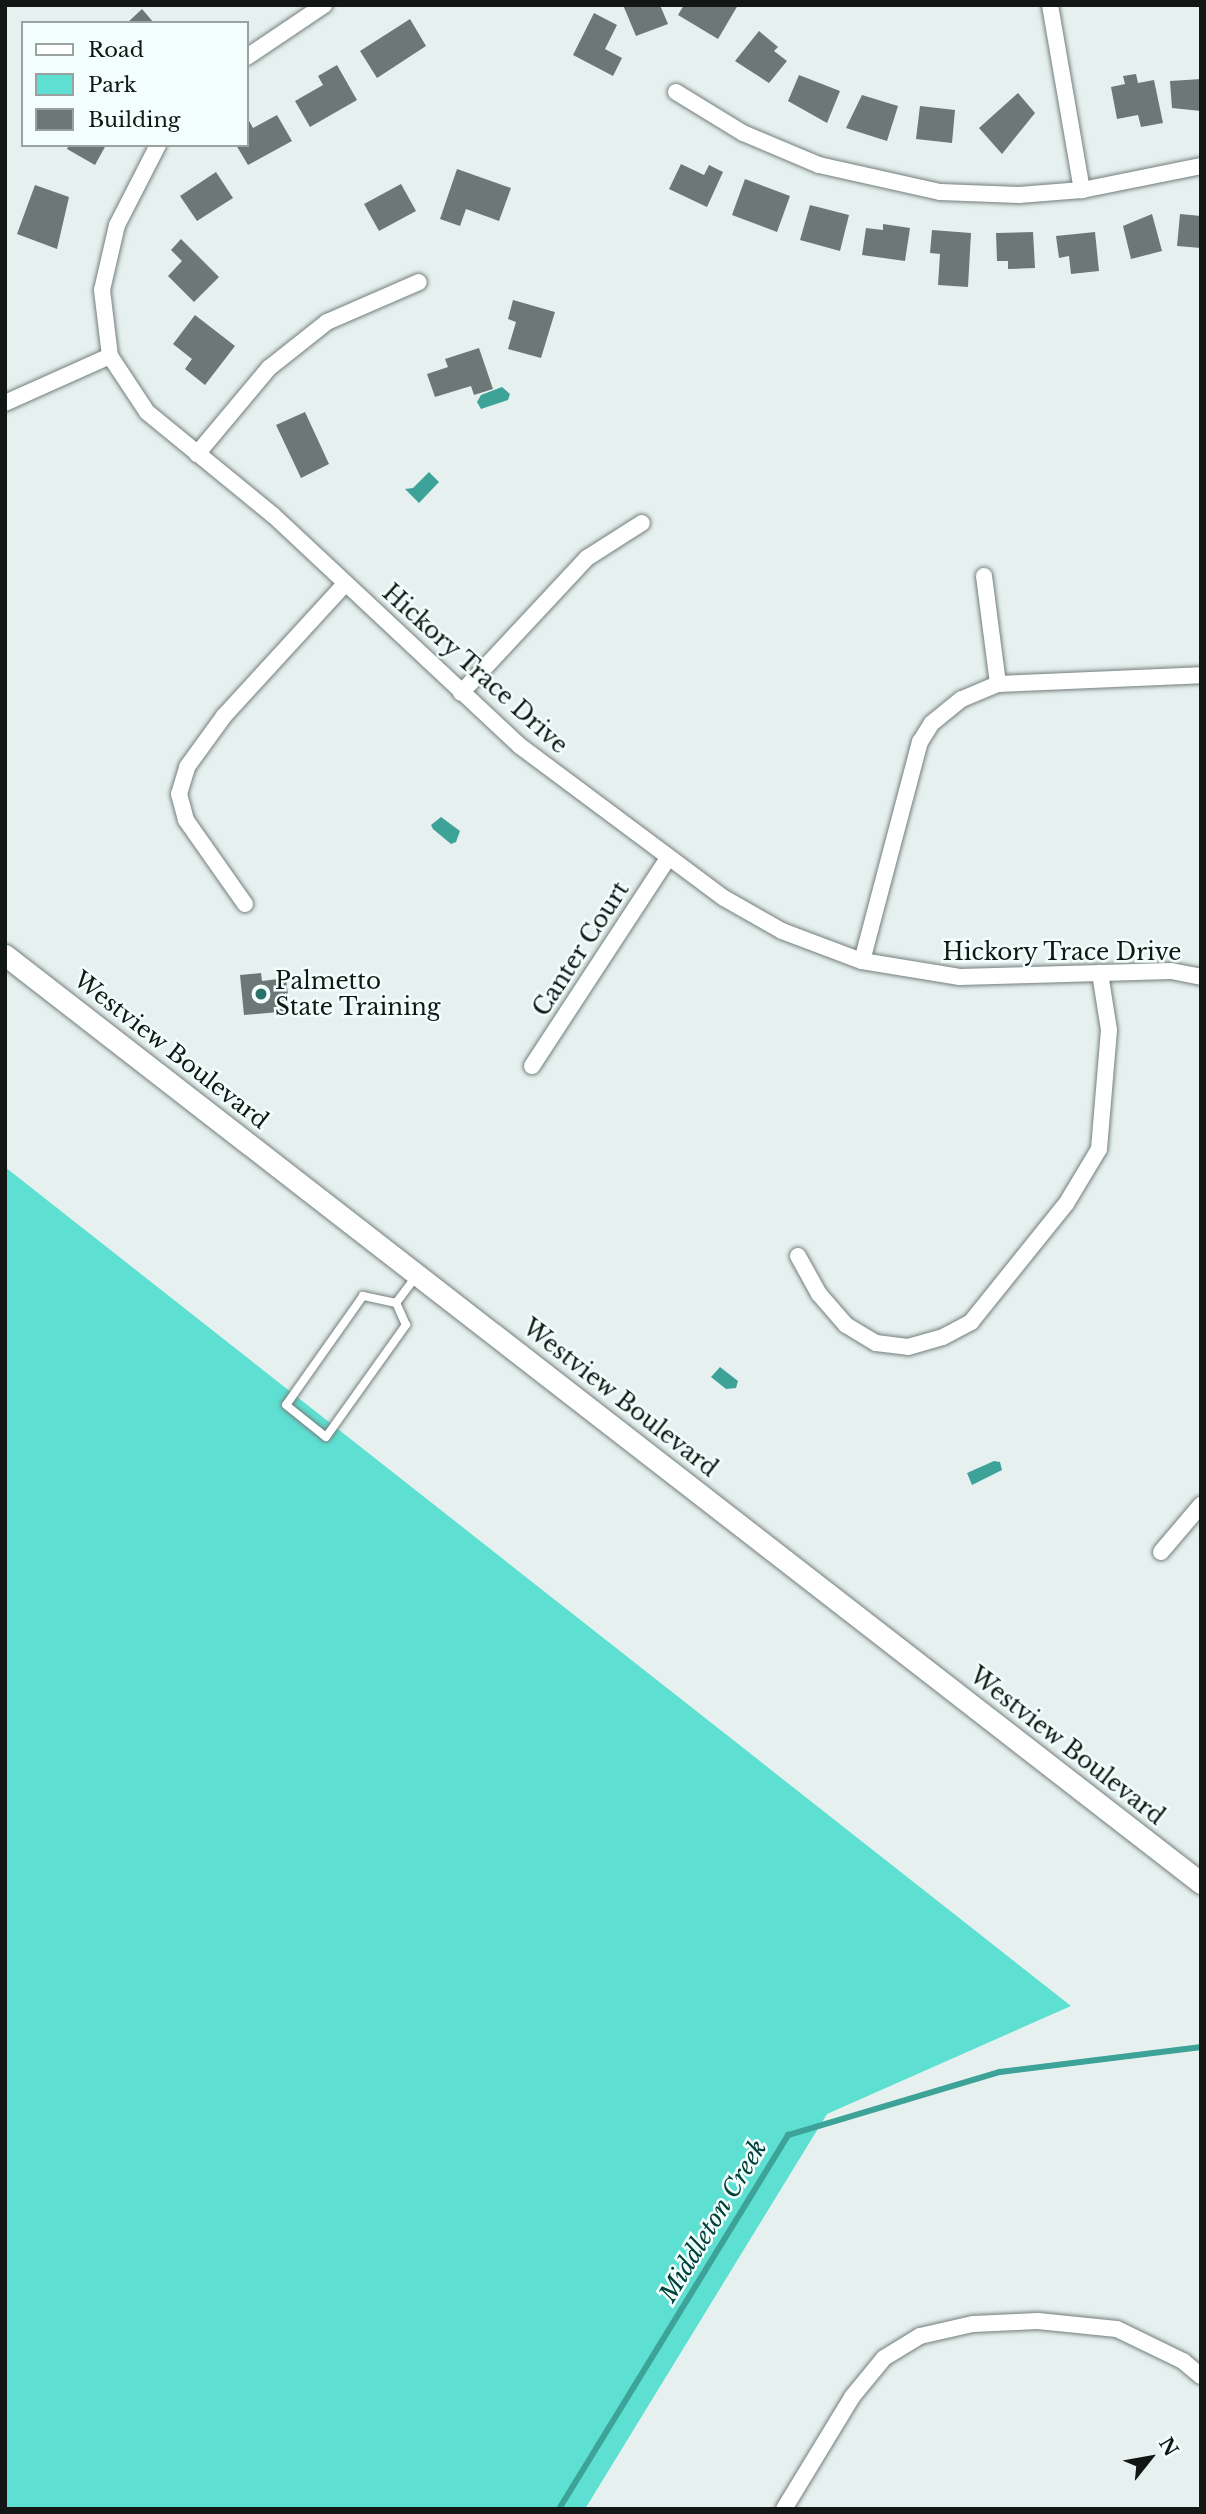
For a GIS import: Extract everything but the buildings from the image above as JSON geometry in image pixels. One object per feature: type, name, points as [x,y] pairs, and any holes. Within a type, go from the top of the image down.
[{"type":"street","points":[[248,56],[324,5]]},
{"type":"street","points":[[1050,5],[1082,190]]},
{"type":"street","points":[[676,92],[743,133],[819,166],[885,183],[1006,195],[1082,190],[1201,166]]},
{"type":"street","name":"Hickory Trace Drive","points":[[157,147],[117,225],[102,290],[110,356],[147,412],[273,515],[520,746],[724,898],[782,932],[862,961],[960,977],[1171,971],[1201,976]]},
{"type":"street","points":[[197,454],[269,368],[327,322],[419,282]]},
{"type":"street","points":[[5,403],[110,356]]},
{"type":"street","points":[[461,693],[587,558],[642,523]]},
{"type":"street","points":[[984,576],[998,684]]},
{"type":"street","points":[[245,904],[186,820],[179,794],[187,767],[224,716],[346,583]]},
{"type":"street","points":[[862,961],[920,741],[932,723],[962,699],[998,684],[1201,675]]},
{"type":"street","name":"Canter Court","points":[[531,1066],[668,858]]},
{"type":"street","name":"Westview Boulevard","points":[[5,955],[1201,1883]]},
{"type":"street","points":[[798,1256],[819,1294],[846,1325],[876,1343],[908,1346],[943,1337],[971,1322],[1066,1204],[1099,1149],[1109,1030],[1100,973]]},
{"type":"street","points":[[1161,1552],[1201,1505]]},
{"type":"street","points":[[784,2509],[852,2397],[884,2358],[920,2336],[973,2324],[1038,2321],[1117,2329],[1183,2361],[1201,2376]]},
{"type":"lane","points":[[396,1303],[418,1274]]},
{"type":"lane","points":[[363,1296],[396,1303],[406,1325],[326,1437],[286,1405],[363,1296]]},
{"type":"green space","points":[[5,1167],[1071,2006],[827,2114],[585,2509],[5,2509]]},
{"type":"shaded area","points":[[502,387],[510,394],[508,400],[481,409],[477,402],[481,395]]},
{"type":"shaded area","points":[[429,472],[439,482],[419,503],[405,489],[413,488]]},
{"type":"shaded area","points":[[441,817],[460,831],[456,842],[451,844],[433,829],[431,825]]},
{"type":"shaded area","points":[[720,1367],[738,1381],[736,1388],[726,1389],[711,1377]]},
{"type":"shaded area","points":[[994,1461],[1000,1462],[1002,1470],[972,1485],[967,1473]]},
{"type":"waterway","name":"Middleton Creek","points":[[559,2509],[788,2135],[1000,2072],[1201,2047]]},
{"type":"place","name":"Palmetto State Training","points":[[261,994]]}]
